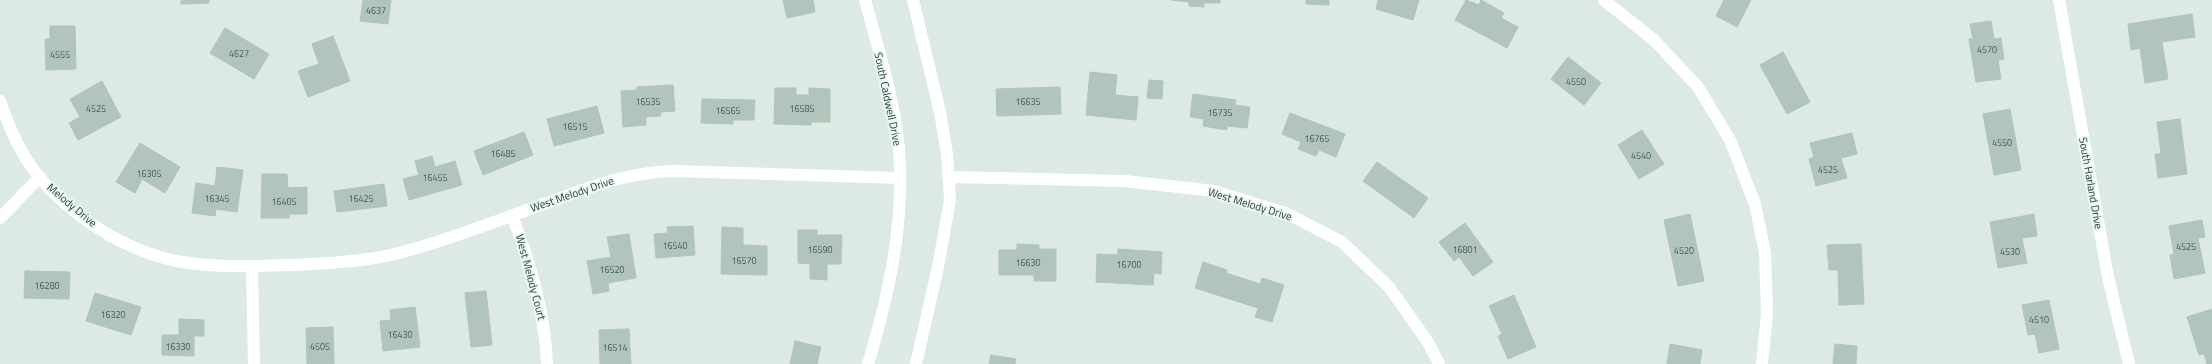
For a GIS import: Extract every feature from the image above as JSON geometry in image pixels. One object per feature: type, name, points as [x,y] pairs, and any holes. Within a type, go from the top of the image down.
[{"type":"street","name":"South Caldwell Drive","points":[[865,0],[896,128],[900,178],[899,227],[890,277],[868,364]]},
{"type":"street","points":[[913,0],[940,112],[950,200],[938,267],[916,364]]},
{"type":"street","points":[[1604,0],[1654,40],[1698,87],[1730,140],[1755,204],[1765,253],[1767,314],[1762,364]]},
{"type":"street","name":"South Harland Drive","points":[[2059,0],[2104,254],[2128,364]]},
{"type":"street","points":[[0,101],[15,138],[32,168],[40,177]]},
{"type":"street","name":"West Melody Drive","points":[[252,267],[344,262],[397,253],[464,233],[612,179],[649,172],[672,171],[900,178]]},
{"type":"street","name":"Melody Drive","points":[[0,218],[40,177],[58,197],[88,222],[135,247],[180,261],[208,265],[252,267]]},
{"type":"street","name":"West Melody Drive","points":[[948,177],[1125,181],[1214,192],[1288,214],[1342,242],[1389,287],[1428,342],[1439,364]]},
{"type":"street","name":"West Melody Court","points":[[512,215],[522,240],[542,311],[547,364]]},
{"type":"street","points":[[252,267],[254,364]]},
{"type":"building","points":[[181,0],[209,0],[209,3],[181,4]]},
{"type":"building","points":[[363,0],[391,0],[388,24],[360,21]]},
{"type":"building","points":[[783,0],[813,0],[815,12],[787,18]]},
{"type":"building","points":[[1171,0],[1220,0],[1220,3],[1204,3],[1204,7],[1189,6],[1189,2]]},
{"type":"building","points":[[1306,0],[1329,0],[1329,5],[1306,4]]},
{"type":"building","points":[[1378,0],[1419,0],[1413,20],[1376,9]]},
{"type":"building","points":[[1466,0],[1479,5],[1481,0],[1504,13],[1501,18],[1518,27],[1507,48],[1455,20]]},
{"type":"building","points":[[1724,0],[1751,0],[1737,27],[1716,16]]},
{"type":"building","points":[[2192,14],[2195,37],[2162,42],[2168,79],[2145,83],[2140,48],[2131,50],[2128,24]]},
{"type":"building","points":[[1991,21],[1994,39],[2001,38],[2004,59],[1998,60],[2001,79],[1976,82],[1969,39],[1973,39],[1970,24]]},
{"type":"building","points":[[50,26],[75,26],[76,69],[46,70],[45,39],[50,39]]},
{"type":"building","points":[[225,28],[269,54],[254,79],[210,53]]},
{"type":"building","points":[[333,36],[350,81],[308,97],[298,71],[319,64],[312,44]]},
{"type":"building","points":[[1783,52],[1810,102],[1787,114],[1760,65]]},
{"type":"building","points":[[1568,57],[1601,83],[1584,105],[1551,79]]},
{"type":"building","points":[[1090,72],[1117,75],[1115,95],[1138,97],[1136,120],[1086,115]]},
{"type":"building","points":[[1149,80],[1163,81],[1162,99],[1147,98]]},
{"type":"building","points":[[102,81],[121,117],[78,140],[69,123],[80,117],[70,99]]},
{"type":"building","points":[[673,85],[675,111],[660,112],[661,116],[646,117],[646,125],[623,127],[621,91],[637,90],[637,87]]},
{"type":"building","points":[[1060,87],[1061,114],[997,116],[996,89]]},
{"type":"building","points":[[775,88],[796,88],[796,95],[809,95],[809,88],[830,89],[830,122],[811,122],[811,125],[774,124]]},
{"type":"building","points":[[1193,94],[1236,100],[1235,105],[1250,107],[1247,128],[1227,126],[1227,130],[1203,126],[1204,119],[1190,117]]},
{"type":"building","points":[[702,99],[755,100],[754,120],[733,120],[733,124],[701,123]]},
{"type":"building","points":[[597,106],[604,133],[554,146],[547,119]]},
{"type":"building","points":[[2010,109],[2021,170],[1994,175],[1983,114]]},
{"type":"building","points":[[1290,113],[1345,134],[1336,157],[1319,150],[1316,156],[1298,149],[1301,142],[1282,134]]},
{"type":"building","points":[[2180,119],[2187,174],[2158,178],[2155,154],[2161,154],[2157,122]]},
{"type":"building","points":[[1642,130],[1664,164],[1639,179],[1618,145]]},
{"type":"building","points":[[524,132],[533,155],[483,175],[474,151]]},
{"type":"building","points":[[1852,133],[1857,154],[1841,158],[1847,178],[1816,186],[1809,159],[1814,157],[1810,143]]},
{"type":"building","points":[[140,143],[180,167],[165,193],[142,179],[135,193],[116,182]]},
{"type":"building","points":[[432,156],[435,167],[455,161],[462,185],[409,200],[403,179],[419,175],[415,161]]},
{"type":"building","points":[[1377,162],[1428,198],[1414,218],[1363,181]]},
{"type":"building","points":[[217,167],[243,170],[237,212],[216,209],[215,216],[192,213],[196,183],[215,186]]},
{"type":"building","points":[[262,174],[287,174],[288,188],[307,187],[307,214],[289,214],[289,218],[261,218]]},
{"type":"building","points":[[384,184],[387,206],[337,212],[334,191]]},
{"type":"building","points":[[1690,214],[1704,281],[1678,286],[1664,220]]},
{"type":"building","points":[[2034,214],[2037,236],[2022,238],[2027,263],[1998,268],[1990,222]]},
{"type":"building","points":[[2202,220],[2205,237],[2198,238],[2205,273],[2174,279],[2170,255],[2174,254],[2169,226]]},
{"type":"building","points":[[1465,223],[1493,262],[1473,276],[1459,257],[1454,261],[1439,242]]},
{"type":"building","points":[[693,226],[695,255],[656,258],[654,234],[668,233],[667,227]]},
{"type":"building","points":[[722,227],[743,228],[743,245],[767,246],[767,275],[721,274]]},
{"type":"building","points":[[798,230],[817,230],[817,235],[842,235],[841,264],[827,264],[827,280],[810,279],[810,264],[798,263]]},
{"type":"building","points":[[629,234],[636,278],[608,283],[609,291],[593,294],[587,261],[611,257],[607,237]]},
{"type":"building","points":[[1017,244],[1039,245],[1039,249],[1056,249],[1056,281],[1034,281],[1034,275],[999,275],[999,250],[1017,250]]},
{"type":"building","points":[[1861,244],[1864,304],[1839,305],[1838,270],[1829,270],[1827,245]]},
{"type":"building","points":[[1118,249],[1162,252],[1161,274],[1154,273],[1153,285],[1096,282],[1097,254],[1118,255]]},
{"type":"building","points":[[1203,262],[1227,270],[1226,273],[1260,284],[1262,278],[1284,285],[1272,322],[1255,317],[1258,308],[1195,288]]},
{"type":"building","points":[[25,271],[70,272],[69,299],[24,298]]},
{"type":"building","points":[[486,291],[492,345],[471,347],[465,293]]},
{"type":"building","points":[[95,293],[141,307],[131,335],[86,321]]},
{"type":"building","points":[[1514,295],[1536,347],[1508,359],[1498,336],[1502,334],[1489,306]]},
{"type":"building","points":[[2049,300],[2059,349],[2039,353],[2035,334],[2028,335],[2022,305]]},
{"type":"building","points":[[415,307],[420,347],[383,351],[380,321],[391,320],[390,310]]},
{"type":"building","points":[[2212,309],[2212,364],[2207,364],[2204,354],[2199,355],[2187,317]]},
{"type":"building","points":[[179,319],[204,320],[204,336],[194,336],[194,356],[162,355],[162,335],[179,335]]},
{"type":"building","points":[[333,327],[334,364],[307,364],[306,328]]},
{"type":"building","points":[[629,329],[631,364],[600,364],[599,330]]},
{"type":"building","points":[[795,341],[821,347],[817,364],[790,364]]},
{"type":"building","points":[[1670,344],[1702,350],[1700,364],[1667,364]]},
{"type":"building","points":[[1835,344],[1857,346],[1856,364],[1833,364]]},
{"type":"building","points":[[991,355],[1016,359],[1015,364],[989,364]]}]
